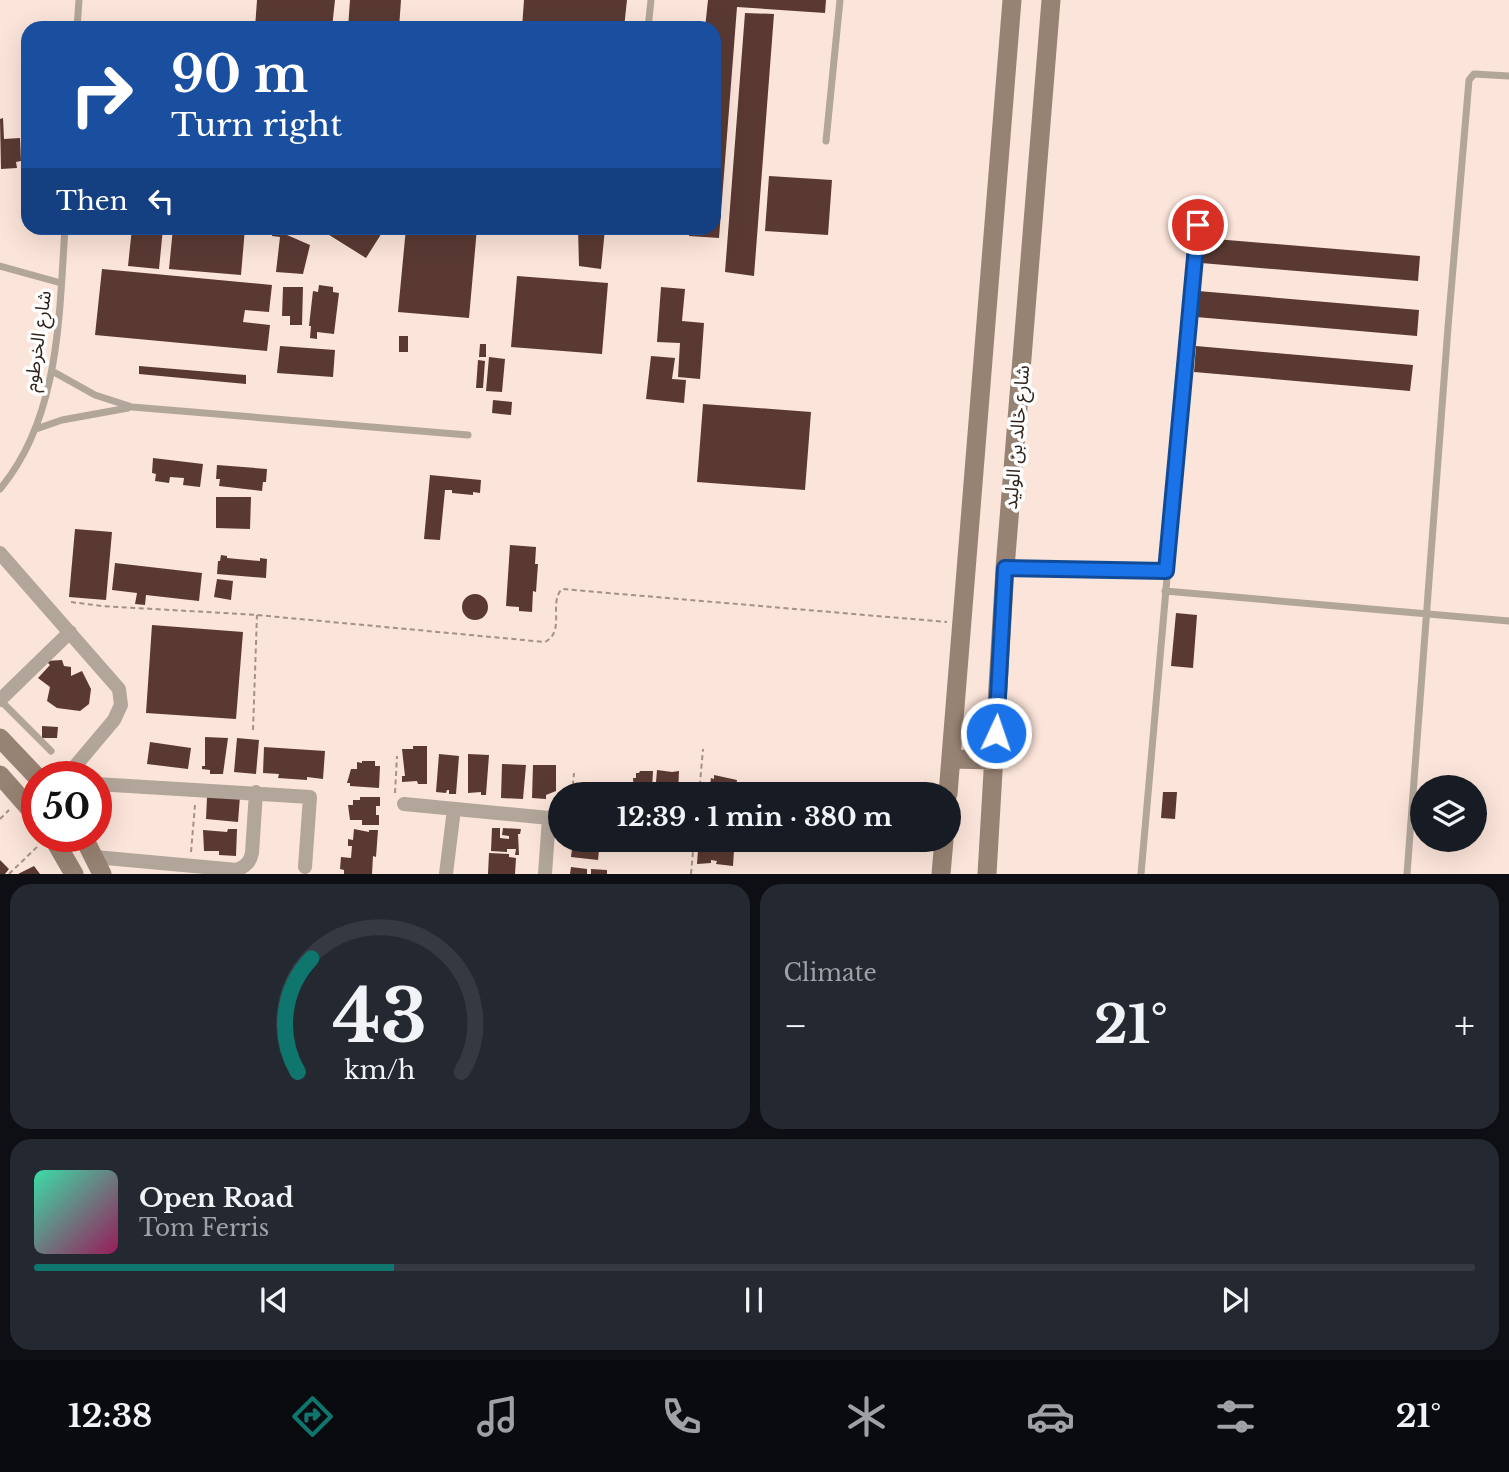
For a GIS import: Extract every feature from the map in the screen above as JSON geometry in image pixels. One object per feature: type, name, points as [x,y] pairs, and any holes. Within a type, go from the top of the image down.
[{"type":"main road","name":"شارع خالد بن الوليد","points":[[949,782],[1012,0]]},
{"type":"main road","name":"شارع خالد بن الوليد","points":[[987,873],[1005,568],[1051,0]]},
{"type":"main road","points":[[0,738],[22,761]]},
{"type":"main road","points":[[952,759],[994,760]]},
{"type":"main road","points":[[5,780],[21,798]]},
{"type":"main road","points":[[55,852],[74,873]]},
{"type":"main road","points":[[941,873],[943,852]]},
{"type":"street","points":[[0,553],[118,689],[121,705],[114,720],[79,761]]},
{"type":"street","points":[[0,700],[70,632]]},
{"type":"street","points":[[112,785],[310,797],[305,867]]},
{"type":"street","points":[[98,865],[190,866],[237,870],[245,867],[252,853],[256,792]]},
{"type":"street","points":[[404,804],[548,817]]},
{"type":"street","points":[[446,873],[454,809]]},
{"type":"street","points":[[545,873],[549,852]]},
{"type":"lane","points":[[78,21],[79,0]]},
{"type":"lane","points":[[649,21],[651,0]]},
{"type":"lane","points":[[826,141],[840,0]]},
{"type":"lane","points":[[1407,873],[1469,77],[1474,74],[1509,76]]},
{"type":"lane","points":[[1141,873],[1198,225]]},
{"type":"lane","name":"شارع الخرطوم","points":[[0,489],[36,429],[43,408],[51,371],[64,235]]},
{"type":"lane","points":[[0,266],[61,283]]},
{"type":"lane","points":[[51,371],[95,396],[132,407],[468,435]]},
{"type":"lane","points":[[36,429],[62,420],[132,407]]},
{"type":"lane","points":[[1005,568],[1166,571]]},
{"type":"lane","points":[[1165,591],[1509,621]]},
{"type":"lane","points":[[0,700],[51,751]]},
{"type":"path","points":[[71,601],[102,606],[257,615],[545,642],[555,633],[557,595],[562,589],[961,624]]},
{"type":"path","points":[[253,730],[257,615]]},
{"type":"path","points":[[700,782],[703,749]]},
{"type":"path","points":[[397,755],[395,791],[396,797],[404,804]]},
{"type":"path","points":[[573,782],[574,773]]},
{"type":"path","points":[[190,866],[196,790]]},
{"type":"path","points":[[9,873],[33,852]]},
{"type":"path","points":[[691,873],[693,852]]},
{"type":"building","points":[[257,0],[335,0],[333,21],[256,21]]},
{"type":"building","points":[[350,0],[401,0],[400,21],[348,21]]},
{"type":"building","points":[[524,0],[627,0],[625,21],[522,21]]},
{"type":"building","points":[[708,0],[826,0],[825,13],[737,7],[721,212],[721,21],[706,21]]},
{"type":"building","points":[[745,13],[774,14],[754,276],[725,272]]},
{"type":"building","points":[[3,118],[4,139],[20,138],[21,161],[16,162],[17,168],[1,169],[0,119]]},
{"type":"building","points":[[769,176],[832,180],[828,235],[765,231]]},
{"type":"building","points":[[131,235],[162,235],[159,269],[128,266]]},
{"type":"building","points":[[172,235],[244,235],[241,275],[169,269]]},
{"type":"building","points":[[287,235],[310,245],[303,274],[276,272],[280,237],[272,236]]},
{"type":"building","points":[[329,235],[381,235],[366,258]]},
{"type":"building","points":[[405,235],[476,235],[469,318],[398,312]]},
{"type":"building","points":[[578,235],[604,235],[601,269],[579,266]]},
{"type":"building","points":[[689,235],[719,235],[719,238]]},
{"type":"building","points":[[1203,238],[1420,256],[1418,281],[1201,263]]},
{"type":"building","points":[[102,269],[272,285],[269,312],[245,310],[243,322],[270,325],[267,351],[95,335]]},
{"type":"building","points":[[517,276],[608,283],[602,354],[511,347]]},
{"type":"building","points":[[319,285],[333,287],[333,292],[339,293],[334,334],[317,332],[317,339],[310,338],[309,326],[313,291],[318,292]]},
{"type":"building","points":[[283,287],[303,287],[302,325],[290,325],[290,316],[282,316]]},
{"type":"building","points":[[661,287],[685,289],[682,321],[704,323],[700,379],[678,377],[680,343],[657,342]]},
{"type":"building","points":[[1198,291],[1419,310],[1417,336],[1196,317]]},
{"type":"building","points":[[399,336],[408,336],[408,352],[399,352]]},
{"type":"building","points":[[480,344],[486,344],[486,357],[479,357]]},
{"type":"building","points":[[280,346],[335,350],[333,377],[277,373]]},
{"type":"building","points":[[1196,346],[1413,365],[1410,391],[1194,372]]},
{"type":"building","points":[[651,356],[675,358],[672,379],[686,380],[684,403],[646,399]]},
{"type":"building","points":[[489,357],[505,359],[502,392],[486,391]]},
{"type":"building","points":[[478,360],[485,361],[483,388],[476,388]]},
{"type":"building","points":[[139,366],[246,375],[246,384],[139,374]]},
{"type":"building","points":[[493,400],[512,402],[511,415],[492,413]]},
{"type":"building","points":[[703,404],[811,412],[805,490],[697,482]]},
{"type":"building","points":[[153,458],[203,464],[200,487],[183,485],[184,478],[170,477],[169,483],[155,481],[156,474],[152,473]]},
{"type":"building","points":[[217,465],[267,469],[262,491],[219,486],[220,479],[216,479]]},
{"type":"building","points":[[430,475],[481,480],[480,493],[473,492],[473,495],[445,490],[440,540],[424,539]]},
{"type":"building","points":[[216,497],[251,497],[250,529],[216,528]]},
{"type":"building","points":[[75,529],[112,532],[106,600],[69,597]]},
{"type":"building","points":[[510,545],[536,547],[535,564],[538,564],[532,612],[506,606]]},
{"type":"building","points":[[221,555],[260,561],[260,558],[267,559],[266,578],[217,574]]},
{"type":"building","points":[[115,563],[202,573],[199,601],[146,595],[145,605],[135,604],[137,593],[112,590]]},
{"type":"building","points":[[217,579],[233,581],[231,600],[214,597]]},
{"type":"building","points":[[475,594],[484,598],[488,607],[484,616],[475,620],[466,616],[462,607],[466,598]]},
{"type":"building","points":[[1176,613],[1197,615],[1193,668],[1171,666]]},
{"type":"building","points":[[152,625],[243,632],[236,719],[146,713]]},
{"type":"building","points":[[62,660],[64,666],[71,667],[71,676],[82,671],[91,689],[89,704],[80,711],[57,708],[47,701],[50,687],[38,678],[50,665],[46,661]]},
{"type":"building","points":[[42,726],[58,727],[57,738],[42,738]]},
{"type":"building","points":[[205,737],[228,738],[223,774],[210,774],[210,770],[202,769],[202,766],[205,766]]},
{"type":"building","points":[[237,738],[259,740],[256,774],[234,772]]},
{"type":"building","points":[[150,742],[191,748],[188,769],[147,764]]},
{"type":"building","points":[[413,746],[427,746],[427,784],[418,784],[417,781],[402,782],[402,776],[405,776],[402,749],[413,749]]},
{"type":"building","points":[[264,747],[325,751],[323,779],[278,778],[279,774],[263,773]]},
{"type":"building","points":[[439,754],[459,756],[456,794],[449,794],[449,790],[446,793],[436,792]]},
{"type":"building","points":[[468,754],[489,755],[486,795],[481,795],[481,792],[468,793]]},
{"type":"building","points":[[375,761],[375,766],[380,766],[379,788],[350,786],[350,783],[347,783],[351,769],[357,769],[357,762]]},
{"type":"building","points":[[502,764],[526,765],[523,799],[501,798]]},
{"type":"building","points":[[533,765],[556,765],[556,782],[548,782],[546,799],[532,798]]},
{"type":"building","points":[[657,770],[679,771],[679,782],[656,782]]},
{"type":"building","points":[[653,771],[652,782],[633,782],[636,773]]},
{"type":"building","points":[[714,775],[737,780],[710,782],[711,778],[714,779]]},
{"type":"building","points":[[1163,792],[1177,792],[1175,819],[1161,818]]},
{"type":"building","points":[[240,796],[238,822],[206,819],[207,797]]},
{"type":"building","points":[[360,797],[380,797],[380,806],[376,806],[379,825],[362,825],[362,820],[350,820],[348,805],[353,805],[353,800],[360,800]]},
{"type":"building","points":[[492,828],[500,828],[500,838],[509,839],[509,836],[502,835],[503,828],[521,829],[518,834],[519,855],[515,855],[516,849],[507,849],[507,852],[491,851]]},
{"type":"building","points":[[228,829],[237,829],[236,856],[219,855],[219,851],[204,851],[203,830],[227,832]]},
{"type":"building","points":[[354,829],[369,832],[378,830],[372,874],[344,874],[344,870],[340,869],[341,857],[351,858],[352,846],[348,846],[348,839],[353,840]]},
{"type":"building","points":[[572,852],[599,852],[598,860],[571,857]]},
{"type":"building","points":[[698,852],[734,852],[733,866],[716,864],[717,861],[711,860],[711,863],[697,864]]},
{"type":"building","points":[[489,853],[509,854],[509,857],[516,858],[515,874],[488,874]]},
{"type":"building","points":[[0,860],[9,869],[5,874],[0,874]]},
{"type":"building","points":[[34,866],[40,874],[18,874]]},
{"type":"building","points":[[571,867],[587,869],[587,874],[570,874]]},
{"type":"building","points":[[591,869],[607,870],[607,874],[591,874]]},
{"type":"route","points":[[996,733],[1005,568],[1166,571],[1198,225]]}]
